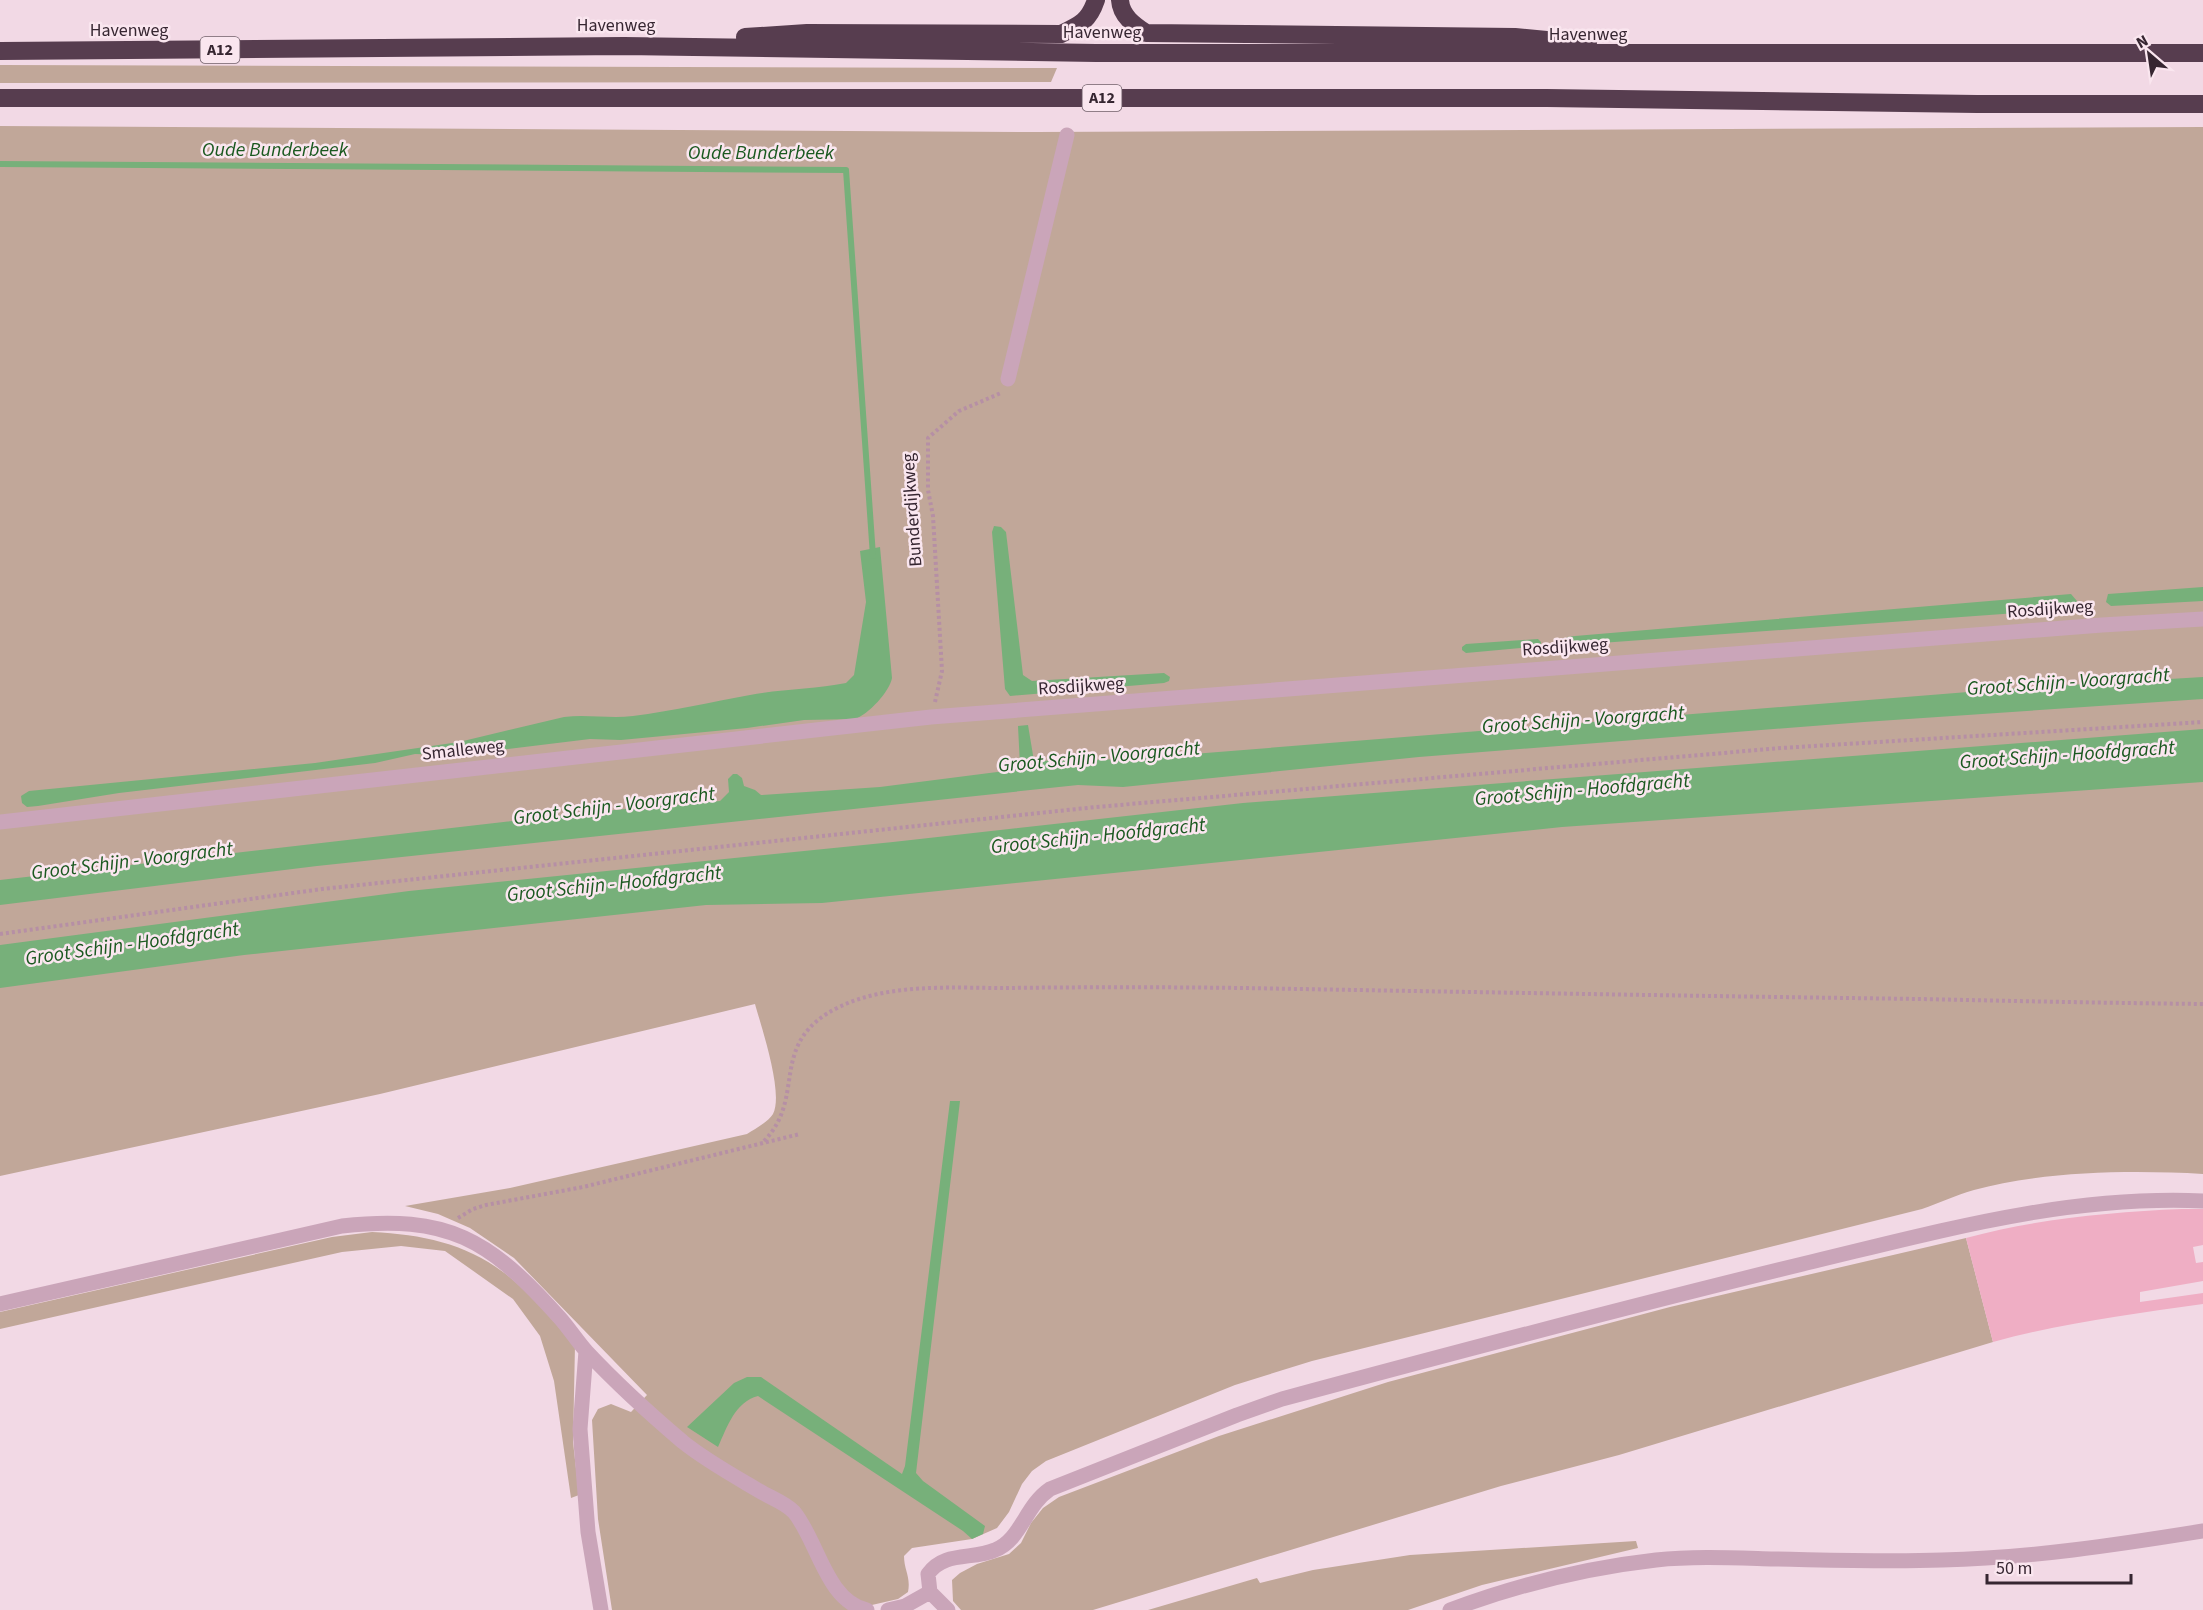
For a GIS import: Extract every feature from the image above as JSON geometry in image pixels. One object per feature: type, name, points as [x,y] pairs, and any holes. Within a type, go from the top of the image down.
[{"type":"highway","points":[[624,46],[807,33],[1061,34],[1081,25],[1093,11],[1096,0]]},
{"type":"highway","points":[[1120,0],[1120,7],[1130,22],[1146,33],[1515,37],[1696,55]]},
{"type":"highway","name":"Havenweg","points":[[0,51],[624,46],[1108,53],[1696,55],[2203,53]]},
{"type":"highway","name":"A12","points":[[0,98],[1547,98],[1977,104],[2203,104]]},
{"type":"street","points":[[1008,379],[1067,135]]},
{"type":"street","name":"Rosdijkweg","points":[[931,717],[2078,627],[2203,620]]},
{"type":"street","name":"Smalleweg","points":[[0,822],[931,717]]},
{"type":"street","points":[[948,1610],[930,1592],[928,1574],[934,1566],[945,1560],[995,1550],[1007,1543],[1040,1496],[1237,1415],[1282,1399],[1669,1296],[2035,1211],[2090,1203],[2144,1200],[2203,1201]]},
{"type":"street","points":[[0,1304],[342,1226],[395,1223],[448,1230],[482,1246],[502,1260],[542,1298],[586,1351],[659,1422],[691,1449],[793,1510],[845,1601],[857,1608],[867,1610]]},
{"type":"street","points":[[586,1351],[580,1429],[588,1532],[601,1610]]},
{"type":"street","points":[[1450,1610],[1524,1585],[1594,1569],[1658,1560],[1719,1557],[1945,1560],[2071,1551],[2203,1531]]},
{"type":"street","points":[[888,1610],[905,1606],[930,1592]]},
{"type":"path","name":"Bunderdijkweg","points":[[931,717],[942,672],[933,516],[928,490],[927,438],[959,411],[1004,392],[1008,379]]},
{"type":"path","points":[[0,934],[322,890],[1096,807],[1781,748],[2203,722]]},
{"type":"path","points":[[764,1142],[777,1126],[786,1104],[790,1068],[799,1041],[813,1024],[854,1001],[875,995],[924,989],[1122,986],[2203,1004]]},
{"type":"path","points":[[448,1230],[460,1216],[486,1205],[583,1187],[800,1134]]},
{"type":"shaded area","points":[[0,65],[1057,68],[1051,82],[0,83]]},
{"type":"shaded area","points":[[0,126],[1036,132],[2203,127],[2203,1174],[2087,1173],[2000,1184],[1967,1192],[1922,1209],[1312,1361],[1235,1385],[1046,1461],[1032,1471],[1022,1484],[1009,1512],[997,1528],[972,1539],[912,1548],[904,1556],[909,1582],[908,1592],[898,1599],[850,1610],[612,1610],[598,1519],[592,1420],[598,1409],[611,1404],[631,1412],[647,1395],[514,1258],[470,1228],[438,1214],[405,1206],[510,1188],[747,1134],[771,1117],[776,1104],[774,1076],[755,1004],[380,1094],[0,1176]]},
{"type":"shaded area","points":[[372,1232],[414,1236],[470,1252],[504,1273],[528,1294],[575,1345],[573,1442],[579,1495],[571,1498],[554,1381],[540,1336],[513,1299],[445,1251],[401,1246],[342,1252],[0,1329],[0,1312],[332,1237]]},
{"type":"shaded area","points":[[1966,1238],[1993,1342],[1619,1455],[1501,1486],[1093,1610],[961,1610],[953,1601],[952,1580],[977,1564],[1009,1554],[1021,1543],[1031,1523],[1043,1508],[1059,1497],[1219,1436],[1388,1382],[1670,1307]]},
{"type":"shaded area","points":[[1636,1541],[1638,1548],[1482,1585],[1408,1610],[1148,1610],[1257,1578],[1260,1583],[1313,1570],[1410,1555]]},
{"type":"sand","points":[[2203,1209],[2203,1245],[2193,1247],[2196,1263],[2203,1262],[2203,1281],[2140,1292],[2140,1302],[2203,1293],[2203,1304],[2071,1324],[1993,1342],[1966,1238],[2019,1226],[2073,1218]]},
{"type":"water","points":[[994,526],[1001,527],[1006,532],[1023,675],[1032,681],[1164,673],[1170,677],[1169,681],[1010,696],[1005,689],[992,532]]},
{"type":"water","points":[[880,547],[892,678],[878,702],[855,719],[804,720],[621,740],[590,739],[474,753],[415,754],[375,763],[119,793],[38,806],[27,807],[22,803],[21,796],[29,791],[315,763],[459,742],[564,717],[633,716],[762,693],[846,683],[854,675],[866,602],[860,551]]},
{"type":"water","points":[[2203,587],[2203,601],[2111,606],[2106,602],[2108,594]]},
{"type":"water","points":[[2071,594],[2077,601],[2072,606],[2060,610],[1573,645],[1566,643],[1567,637],[1575,636]]},
{"type":"water","points":[[1538,639],[1541,646],[1466,653],[1462,650],[1466,644]]},
{"type":"water","points":[[2203,677],[2203,699],[1864,722],[1419,757],[1123,787],[1078,785],[317,866],[0,905],[0,880],[591,812],[720,801],[729,792],[728,779],[733,774],[742,778],[744,786],[761,795],[880,787],[1005,771],[1020,766],[1018,726],[1028,725],[1034,761],[1130,759],[2018,688]]},
{"type":"water","name":"Groot Schijn - Hoofdgracht","points":[[2203,729],[2203,782],[1562,827],[822,903],[706,905],[244,955],[0,988],[0,945],[409,891],[893,842],[1243,803]]},
{"type":"water","points":[[950,1101],[960,1101],[916,1473],[923,1481],[985,1526],[983,1534],[972,1539],[758,1396],[743,1404],[733,1416],[718,1447],[687,1427],[734,1383],[747,1377],[761,1377],[902,1474],[905,1466]]},
{"type":"waterway","name":"Oude Bunderbeek","points":[[0,164],[846,170],[873,556]]},
{"type":"water label","name":"Groot Schijn - Voorgracht","points":[[2068,682]]},
{"type":"water label","name":"Groot Schijn - Voorgracht","points":[[1583,720]]},
{"type":"water label","name":"Groot Schijn - Voorgracht","points":[[1099,757]]},
{"type":"water label","name":"Groot Schijn - Voorgracht","points":[[614,806]]},
{"type":"water label","name":"Groot Schijn - Voorgracht","points":[[132,861]]}]
